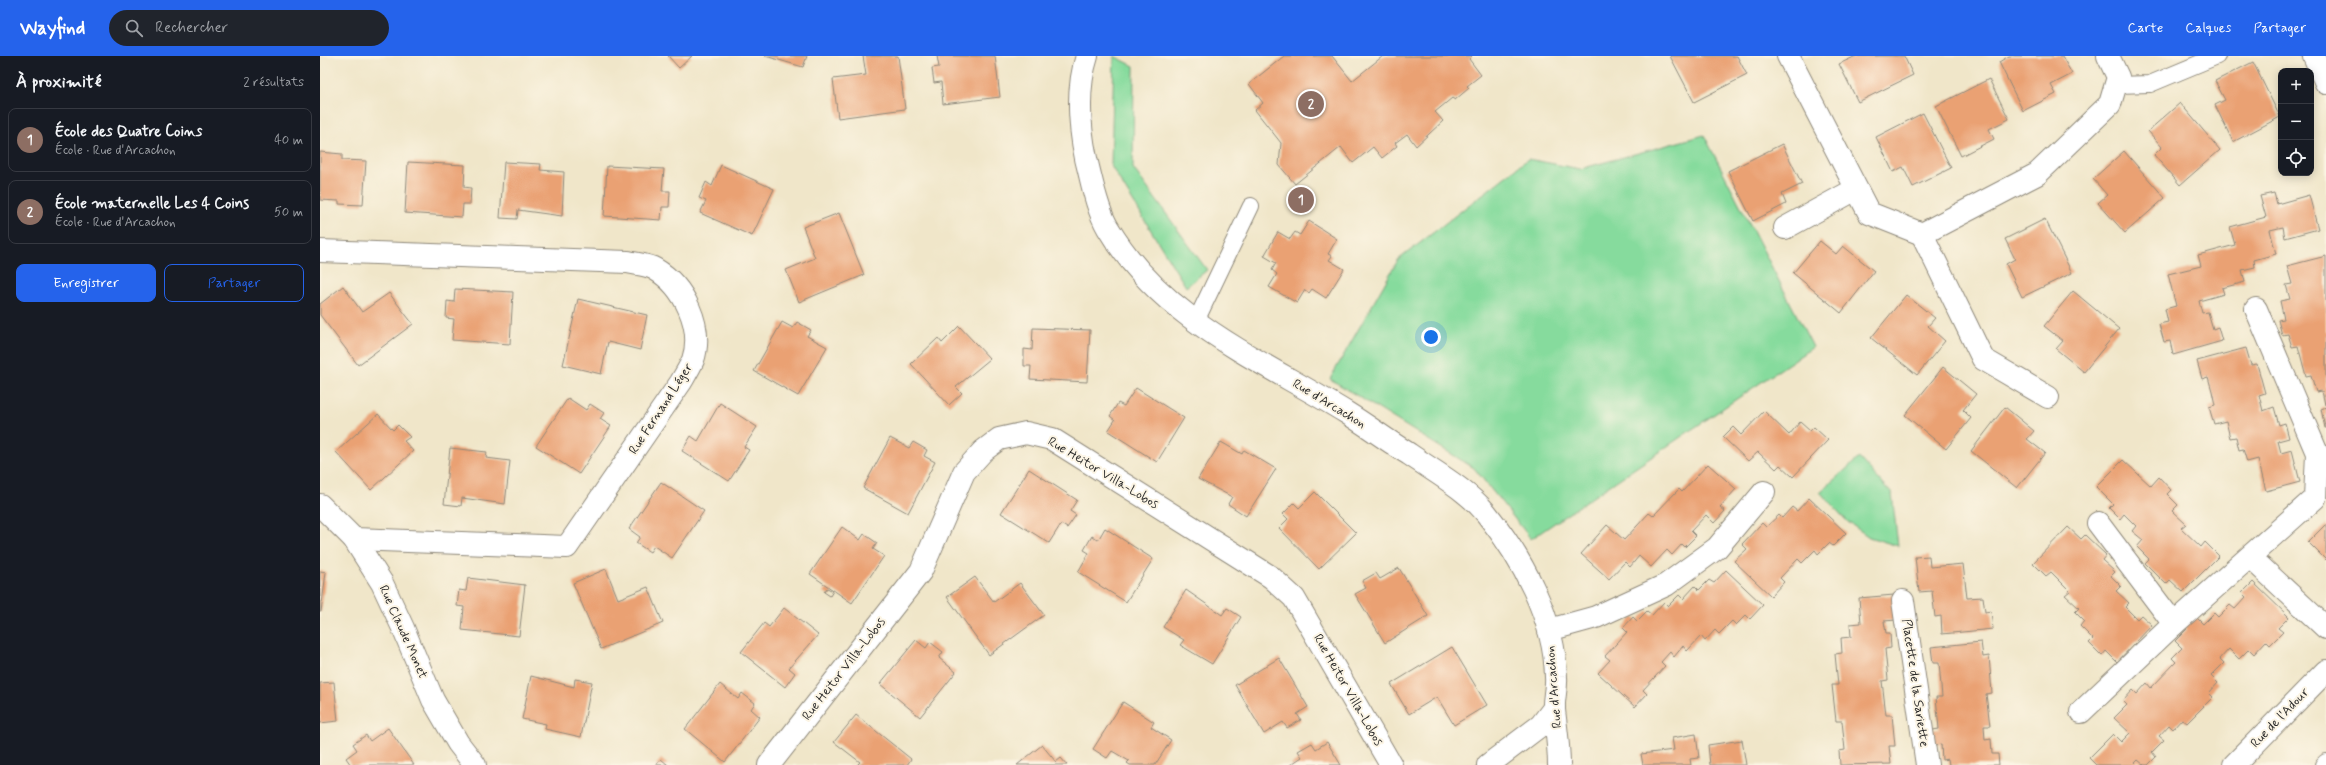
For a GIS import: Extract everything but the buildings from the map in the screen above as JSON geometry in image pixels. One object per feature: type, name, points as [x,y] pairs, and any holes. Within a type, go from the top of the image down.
[{"type":"street","name":"Rue d'Arcachon","points":[[1087,56],[1084,68],[1080,109],[1083,150],[1107,226],[1131,260],[1157,290],[1196,322],[1239,352],[1347,413],[1459,488],[1484,511],[1507,540],[1524,571],[1549,630],[1556,677],[1554,708],[1559,737],[1559,765]]},
{"type":"street","points":[[1788,56],[1869,213],[1922,234],[1983,359],[2048,397]]},
{"type":"street","points":[[1922,234],[2036,174],[2110,104],[2118,78],[2108,56]]},
{"type":"street","points":[[2314,56],[2326,83]]},
{"type":"street","points":[[1785,228],[1856,189]]},
{"type":"street","name":"Rue Fernand Léger","points":[[320,250],[628,262],[654,268],[675,286],[689,307],[695,335],[693,359],[681,382],[567,547],[354,539]]},
{"type":"street","points":[[2081,712],[2174,624],[2315,498],[2317,453],[2256,309]]},
{"type":"street","name":"Rue Heitor Villa-Lobos","points":[[769,765],[921,571],[964,472],[983,451],[999,439],[1026,433],[1052,439],[1271,577],[1294,598],[1392,765]]},
{"type":"street","points":[[1549,630],[1596,617],[1666,585],[1717,548],[1764,492]]},
{"type":"street","name":"Rue Claude Monet","points":[[320,505],[354,539],[382,583],[403,628],[433,700],[458,743],[476,765]]},
{"type":"street","points":[[2098,523],[2174,624]]},
{"type":"street","points":[[2250,557],[2326,628]]},
{"type":"street","name":"Placette de la Sariette","points":[[1903,601],[1927,765]]},
{"type":"street","name":"Rue de l'Adour","points":[[2234,765],[2326,670]]},
{"type":"street","points":[[1488,765],[1541,726],[1554,708]]},
{"type":"lane","points":[[2116,86],[2150,84],[2217,56]]},
{"type":"lane","points":[[1196,322],[1251,206]]},
{"type":"lane","points":[[2323,765],[2326,762]]},
{"type":"green space","points":[[1114,56],[1134,66],[1133,168],[1207,270],[1186,287],[1111,166]]},
{"type":"green space","points":[[1704,135],[1813,347],[1531,539],[1474,468],[1330,379],[1398,260],[1528,159],[1580,169]]},
{"type":"green space","points":[[1859,458],[1892,494],[1898,546],[1869,537],[1848,522],[1820,492]]},
{"type":"place","name":"École maternelle Les 4 Coins","points":[[1311,104]]},
{"type":"place","name":"École des Quatre Coins","points":[[1301,200]]}]
